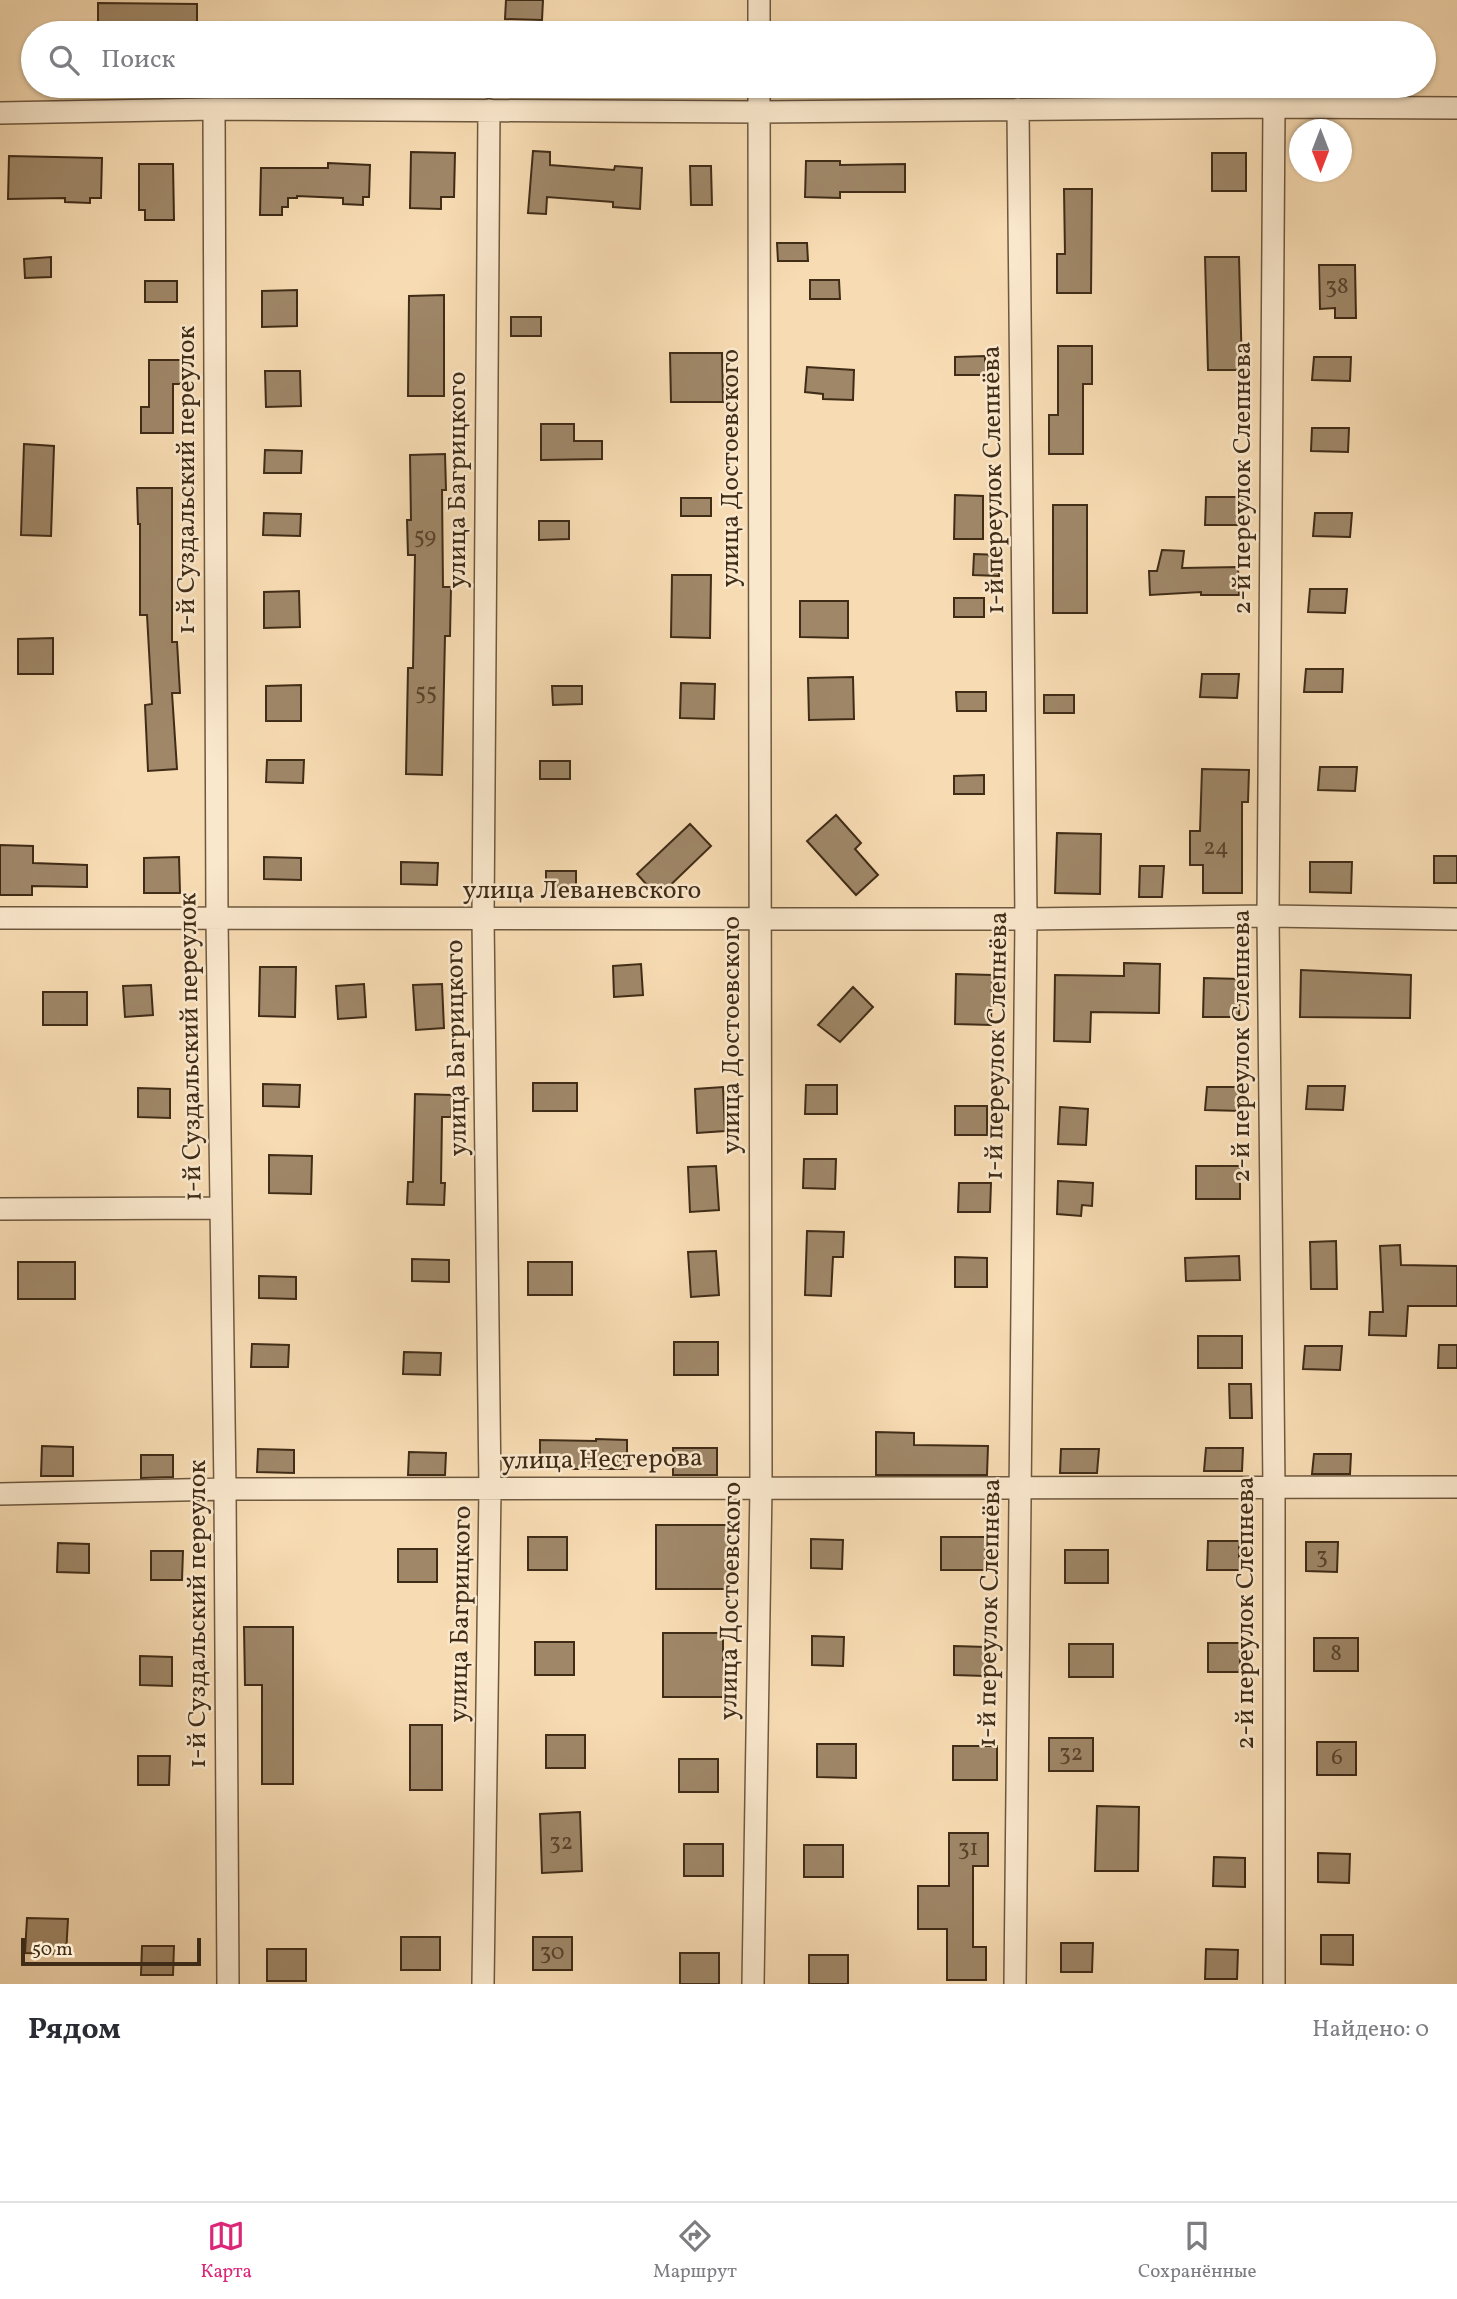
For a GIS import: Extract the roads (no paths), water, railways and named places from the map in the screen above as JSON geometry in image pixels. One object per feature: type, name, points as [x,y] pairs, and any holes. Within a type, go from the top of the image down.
[{"type":"street","points":[[759,0],[759,21]]},
{"type":"street","name":"улица Достоевского","points":[[753,1984],[761,1487],[760,98]]},
{"type":"street","name":"2-й переулок Слепнева","points":[[1274,107],[1268,916],[1274,1488],[1274,1984]]},
{"type":"street","points":[[0,113],[214,109],[760,112],[1457,108]]},
{"type":"street","name":"1-й Суздальский переулок","points":[[214,109],[217,920],[225,1489],[228,1984]]},
{"type":"street","name":"1-й переулок Слепнёва","points":[[1015,1984],[1026,919],[1018,109]]},
{"type":"street","name":"улица Багрицкого","points":[[483,1984],[491,1489],[483,918],[489,110]]},
{"type":"street","name":"улица Леваневского","points":[[0,918],[1026,919],[1268,916],[1457,919]]},
{"type":"street","points":[[0,1209],[221,1208]]},
{"type":"street","name":"улица Нестерова","points":[[0,1494],[225,1489],[1457,1487]]}]
